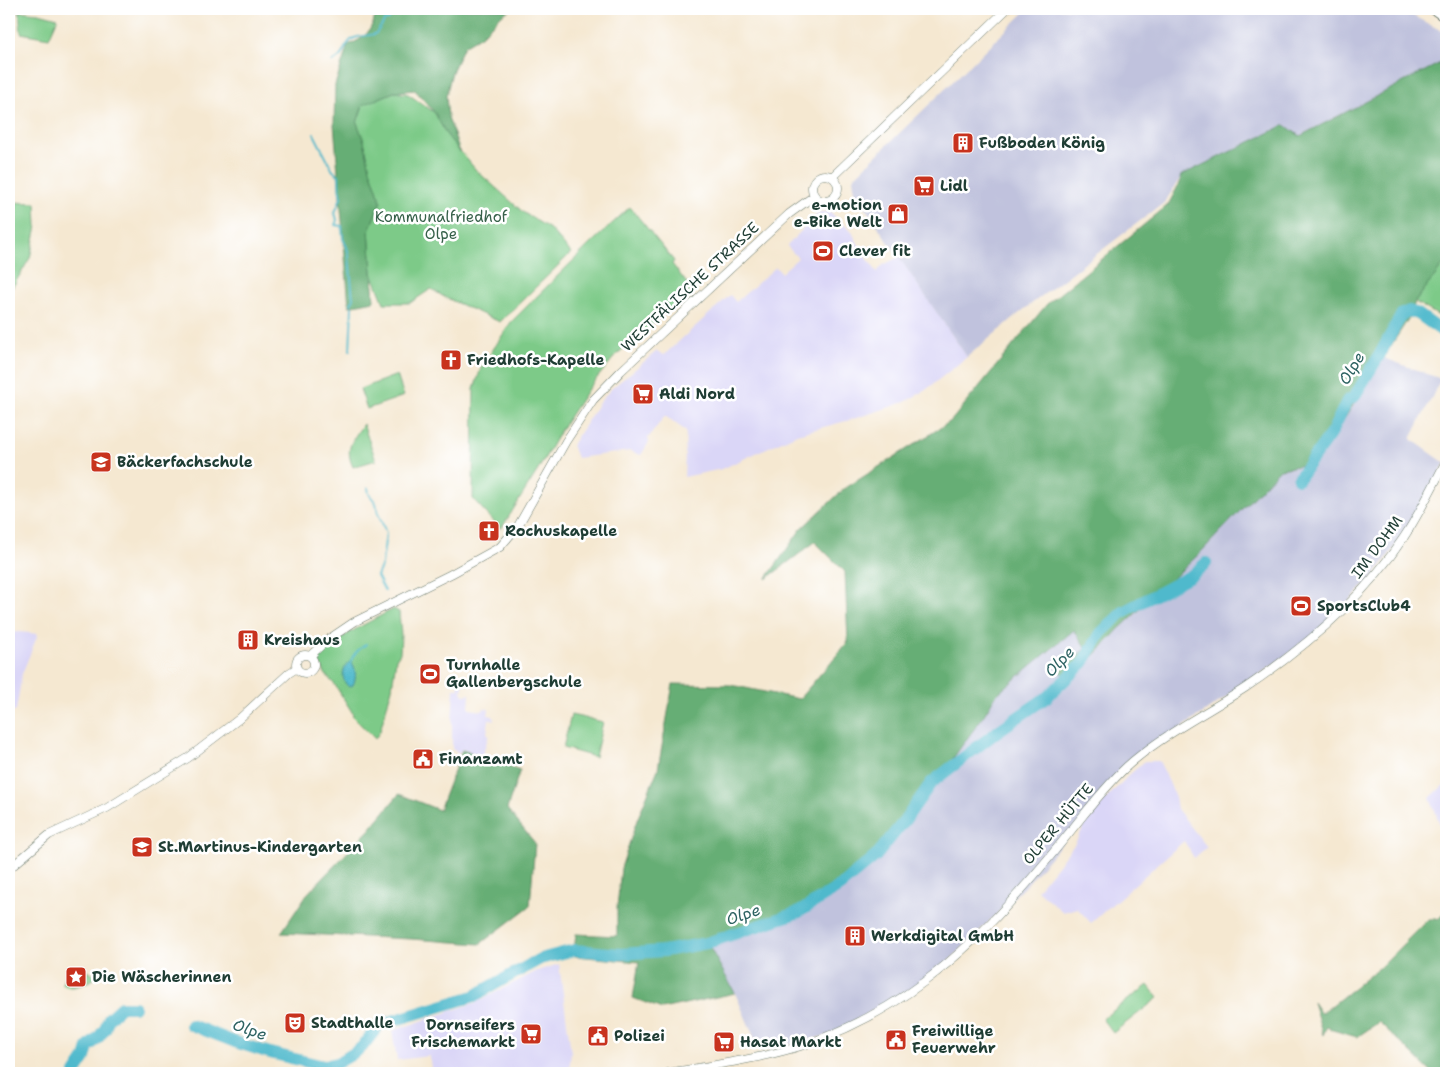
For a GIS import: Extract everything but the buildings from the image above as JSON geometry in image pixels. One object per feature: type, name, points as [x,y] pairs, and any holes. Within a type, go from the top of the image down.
[{"type":"main road","points":[[1434,9],[1446,18]]},
{"type":"street","points":[[832,177],[1007,9]]},
{"type":"street","points":[[824,175],[832,177],[838,188],[835,197],[824,201],[816,199],[811,188],[814,180],[824,175]]},
{"type":"street","name":"WESTFÄLISCHE STRASSE","points":[[310,656],[326,641],[354,622],[500,548],[518,526],[566,441],[593,400],[621,371],[789,214],[814,196]]},
{"type":"street","name":"IM DOHM","points":[[1315,636],[1347,607],[1373,578],[1403,538],[1446,461]]},
{"type":"street","name":"OLPER HÜTTE","points":[[668,1073],[757,1057],[803,1045],[871,1016],[933,977],[1004,910],[1104,790],[1132,762],[1177,729],[1243,689],[1315,636]]},
{"type":"street","points":[[299,656],[310,656],[314,666],[311,671],[302,672],[297,668],[296,664],[299,656]]},
{"type":"street","points":[[9,869],[49,834],[107,808],[188,758],[239,719],[297,668]]},
{"type":"shaded area","points":[[1028,9],[1400,9],[1446,33],[1446,60],[1299,136],[1182,175],[1165,202],[1022,311],[967,357],[855,193],[853,178]]},
{"type":"shaded area","points":[[819,212],[830,212],[852,232],[862,251],[877,272],[883,265],[899,257],[967,357],[927,389],[905,402],[850,420],[797,434],[722,469],[684,477],[686,431],[665,416],[648,438],[649,442],[641,455],[630,451],[577,458],[572,445],[598,404],[611,389],[657,351],[664,355],[730,295],[736,302],[776,267],[781,273],[798,258],[787,246]]},
{"type":"shaded area","points":[[1384,358],[1441,379],[1411,439],[1445,463],[1417,516],[1373,577],[1315,636],[1132,762],[1026,885],[933,977],[830,1035],[760,1051],[735,993],[708,946],[799,916],[878,857],[908,821],[984,715],[996,695],[1074,630],[1086,648],[1060,671],[1070,681],[1119,629],[1199,554],[1280,469],[1316,463]]},
{"type":"shaded area","points":[[9,633],[38,634],[22,674],[16,711],[9,712]]},
{"type":"shaded area","points":[[458,679],[464,682],[462,691],[464,695],[470,694],[469,709],[483,711],[484,708],[489,709],[488,715],[493,716],[494,720],[489,719],[487,733],[489,735],[482,756],[462,749],[459,753],[452,749],[454,689],[459,689]]},
{"type":"shaded area","points":[[1145,761],[1159,761],[1175,797],[1177,809],[1207,847],[1194,858],[1184,841],[1091,923],[1077,908],[1063,912],[1037,890],[1074,845],[1086,823],[1105,800]]},
{"type":"shaded area","points":[[1446,783],[1446,834],[1442,830],[1430,798]]},
{"type":"shaded area","points":[[559,964],[571,1052],[569,1073],[432,1073],[429,1056],[397,1060],[392,1031],[477,1002],[537,971]]},
{"type":"green space","points":[[378,9],[511,9],[503,14],[481,36],[464,46],[452,72],[446,96],[448,117],[460,152],[446,134],[435,113],[415,90],[394,92],[363,105],[357,123],[381,201],[369,230],[374,301],[349,306],[334,124],[335,85],[348,45],[361,39],[368,32]]},
{"type":"green space","points":[[19,11],[39,13],[58,18],[49,38],[21,33]]},
{"type":"green space","points":[[1446,60],[1446,261],[1415,302],[1410,316],[1316,463],[1280,469],[1199,554],[1119,629],[1070,682],[1060,671],[1086,648],[1074,630],[996,695],[984,715],[908,821],[878,857],[842,888],[799,916],[709,946],[735,993],[662,1009],[633,998],[639,962],[575,956],[576,934],[617,936],[617,908],[621,868],[637,820],[658,769],[673,684],[731,685],[799,699],[848,642],[845,572],[815,542],[766,579],[801,529],[844,489],[951,421],[1047,304],[1168,205],[1182,175],[1285,125],[1300,136]]},
{"type":"green space","name":"Kommunalfriedhof Olpe","points":[[394,92],[408,94],[435,113],[446,134],[476,170],[524,213],[550,229],[571,253],[500,322],[446,298],[431,289],[410,303],[384,303],[372,273],[369,230],[381,201],[357,123],[363,105]]},
{"type":"green space","points":[[9,202],[36,203],[37,226],[30,258],[9,293]]},
{"type":"green space","points":[[630,207],[674,261],[672,264],[692,290],[616,355],[588,389],[560,431],[501,529],[473,499],[474,389],[481,368],[511,322]]},
{"type":"green space","points":[[1446,261],[1446,320],[1415,302]]},
{"type":"green space","points":[[397,375],[404,396],[367,409],[360,389]]},
{"type":"green space","points":[[363,424],[376,460],[353,467],[349,455],[351,444]]},
{"type":"green space","points":[[394,609],[399,612],[400,653],[396,659],[392,688],[380,731],[375,739],[353,717],[352,712],[335,685],[326,675],[318,660],[330,646],[340,639]]},
{"type":"green space","points":[[571,715],[603,722],[595,757],[563,748]]},
{"type":"green space","points":[[462,750],[520,770],[507,809],[535,843],[530,906],[480,944],[281,933],[307,894],[370,829],[399,794],[439,810]]},
{"type":"green space","points":[[1446,911],[1446,1073],[1432,1073],[1379,1022],[1357,1037],[1329,1029],[1330,1027],[1327,1026],[1323,1035],[1313,1002],[1321,1014],[1380,967],[1428,919],[1438,919]]},
{"type":"green space","points":[[75,965],[98,977],[75,987],[62,984],[66,973]]},
{"type":"green space","points":[[1148,985],[1158,998],[1113,1033],[1102,1019]]},
{"type":"water","points":[[351,661],[355,669],[355,676],[353,685],[349,687],[344,681],[343,674]]},
{"type":"waterway","points":[[332,62],[341,55],[347,44],[353,39],[376,33],[385,20],[389,20],[393,9]]},
{"type":"waterway","points":[[314,134],[333,171],[339,175],[341,197],[335,213],[337,220],[335,225],[342,226],[343,239],[349,256],[353,300],[351,304]]},
{"type":"waterway","points":[[350,351],[352,307]]},
{"type":"waterway","name":"Olpe","points":[[1298,479],[1332,432],[1347,401],[1354,397],[1402,314],[1409,311],[1418,314],[1443,332],[1446,332]]},
{"type":"waterway","points":[[368,488],[369,494],[376,503],[386,533],[382,564],[377,576],[385,591]]},
{"type":"waterway","name":"Olpe","points":[[191,1025],[270,1053],[324,1066],[337,1063],[362,1047],[379,1025],[474,996],[540,959],[574,950],[621,954],[664,951],[707,943],[799,912],[840,886],[876,856],[931,783],[998,731],[1047,697],[1083,663],[1101,633],[1123,612],[1192,575],[1206,563]]},
{"type":"waterway","points":[[351,661],[355,653],[366,644]]},
{"type":"waterway","name":"Olpe","points":[[75,1073],[85,1058],[88,1047],[105,1029],[109,1018],[121,1007],[134,1007]]},
{"type":"waterway","name":"Olpe","points":[[324,1066],[328,1073]]},
{"type":"place","name":"Fußboden König","points":[[963,143]]},
{"type":"place","name":"Lidl","points":[[924,186]]},
{"type":"place","name":"e-motion e-Bike Welt","points":[[898,214]]},
{"type":"place","name":"Clever fit","points":[[823,251]]},
{"type":"place","name":"Friedhofs-Kapelle","points":[[451,360]]},
{"type":"place","name":"Aldi Nord","points":[[643,394]]},
{"type":"place","name":"Bäckerfachschule","points":[[101,462]]},
{"type":"place","name":"Rochuskapelle","points":[[489,531]]},
{"type":"place","name":"SportsClub4","points":[[1301,606]]},
{"type":"place","name":"Kreishaus","points":[[248,640]]},
{"type":"place","name":"Turnhalle Gallenbergschule","points":[[430,674]]},
{"type":"place","name":"Finanzamt","points":[[423,759]]},
{"type":"place","name":"St.Martinus-Kindergarten","points":[[142,847]]},
{"type":"place","name":"Werkdigital GmbH","points":[[855,936]]},
{"type":"place","name":"Die Wäscherinnen","points":[[76,977]]},
{"type":"place","name":"Stadthalle","points":[[295,1023]]},
{"type":"place","name":"Dornseifers Frischemarkt","points":[[531,1034]]},
{"type":"place","name":"Polizei","points":[[598,1036]]},
{"type":"place","name":"Freiwillige Feuerwehr","points":[[896,1040]]},
{"type":"place","name":"Hasat Markt","points":[[724,1042]]}]
